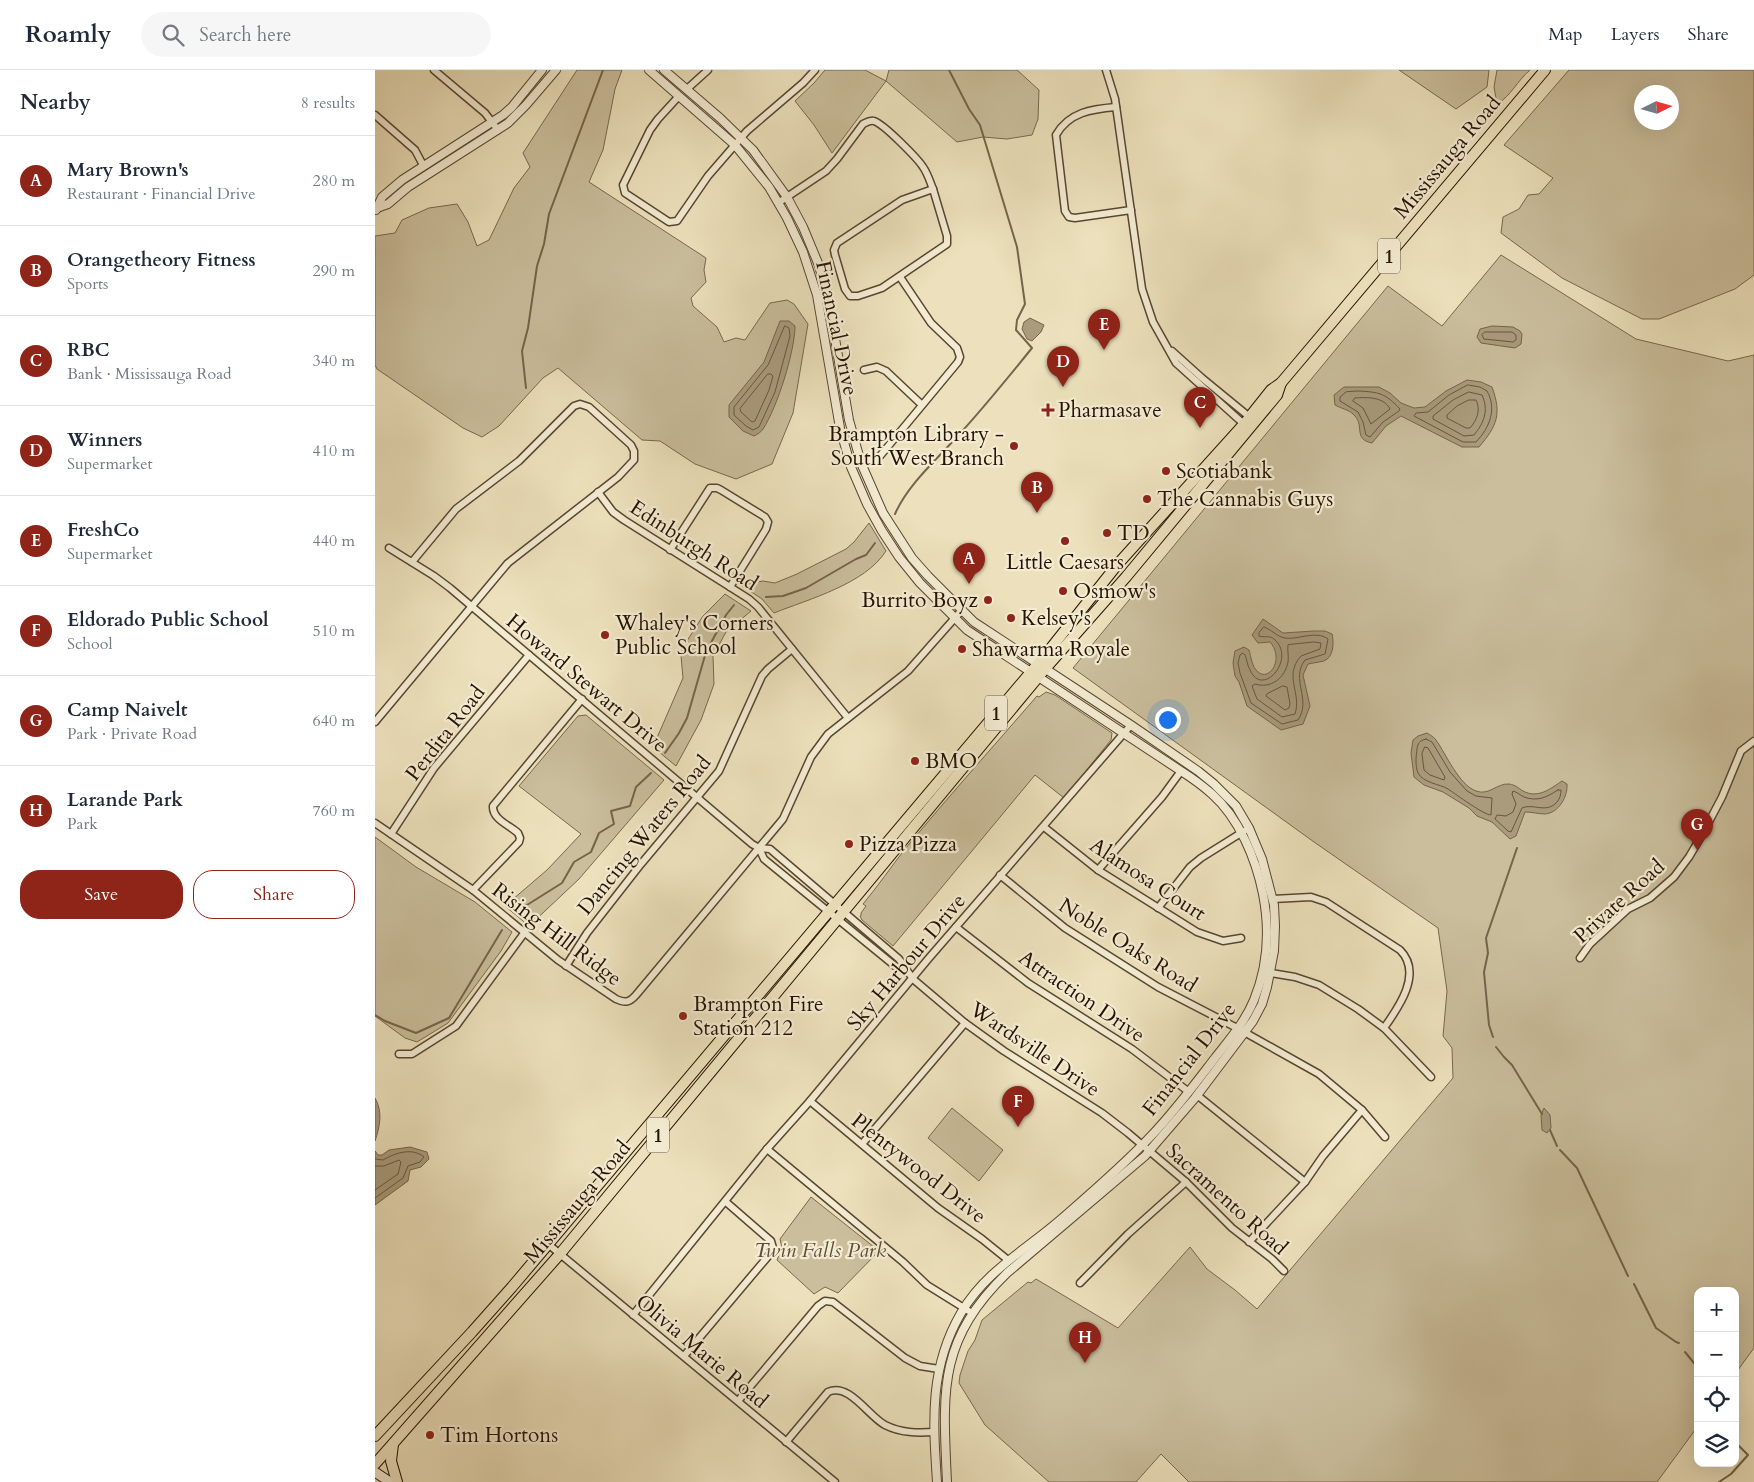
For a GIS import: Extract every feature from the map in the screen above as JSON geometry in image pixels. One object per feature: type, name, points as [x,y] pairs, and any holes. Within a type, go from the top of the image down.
[{"type":"main road","name":"Mississauga Road","points":[[375,1436],[472,1332],[831,907],[1038,670],[1126,577],[1249,423],[1271,390],[1281,383],[1545,70]]},
{"type":"main road","name":"Mississauga Road","points":[[375,1464],[559,1255],[840,916],[1038,670],[1117,565],[1249,423]]},
{"type":"main road","points":[[375,1430],[391,1418]]},
{"type":"main road","points":[[393,1443],[391,1461],[397,1482]]},
{"type":"main road","points":[[375,1472],[391,1482]]},
{"type":"street","points":[[434,70],[485,113],[498,130]]},
{"type":"street","points":[[376,208],[382,197],[423,165],[492,122],[512,107],[543,70]]},
{"type":"street","points":[[376,208],[388,204],[408,187],[498,130],[517,115],[556,70]]},
{"type":"street","name":"Financial Drive","points":[[649,70],[735,146],[769,187],[778,203],[803,252],[817,294],[840,428],[857,482],[874,518],[899,557],[920,583],[967,630],[1131,725],[1199,771],[1214,784],[1236,806],[1249,828],[1262,859],[1273,899],[1274,951],[1271,973],[1262,1004],[1142,1145],[1057,1223],[1008,1260],[983,1282],[964,1308],[947,1343],[936,1382],[934,1432],[937,1482]]},
{"type":"street","name":"Financial Drive","points":[[664,70],[741,138],[767,168],[787,197],[809,242],[825,285],[849,420],[861,463],[879,506],[902,544],[922,569],[961,611],[974,622],[1124,733],[1214,795],[1241,832],[1255,862],[1266,907],[1267,938],[1261,981],[1253,1003],[1241,1030],[1197,1095],[1140,1161],[1007,1273],[972,1313],[956,1342],[948,1371],[944,1401],[947,1482]]},
{"type":"street","points":[[687,89],[708,70]]},
{"type":"street","points":[[679,96],[657,119],[650,130],[623,185],[625,193],[666,221],[677,221],[708,176],[741,138],[815,70]]},
{"type":"street","points":[[1106,70],[1117,106],[1145,299],[1153,322],[1176,363],[1249,423]]},
{"type":"street","points":[[1117,106],[1092,110],[1066,121],[1056,135],[1055,140],[1065,211],[1069,216],[1075,218],[1131,210]]},
{"type":"street","points":[[375,115],[415,150],[423,165]]},
{"type":"street","points":[[778,203],[826,171],[863,124],[869,121],[874,121],[881,126],[918,160],[933,189],[947,236],[947,244],[900,277],[877,290],[858,296],[850,296],[845,289],[835,255],[835,246],[902,200],[933,189]]},
{"type":"street","points":[[861,463],[879,456],[958,362],[960,352],[931,323],[900,277]]},
{"type":"street","points":[[864,370],[877,367],[886,371],[922,405]]},
{"type":"street","points":[[375,722],[508,562],[628,467],[634,460],[634,451],[631,445],[589,406],[580,404],[573,406],[519,460],[456,509],[412,562]]},
{"type":"street","points":[[670,550],[710,488],[721,490],[765,517],[768,522],[766,529],[730,587]]},
{"type":"street","name":"Edinburgh Road","points":[[598,492],[618,516],[758,606],[848,718]]},
{"type":"street","name":"Howard Stewart Drive","points":[[389,548],[441,581],[752,844],[759,848],[770,849],[840,916]]},
{"type":"street","points":[[759,848],[783,819],[817,747],[828,734],[907,670],[961,611]]},
{"type":"street","name":"Dancing Waters Road","points":[[565,966],[587,933],[723,764],[762,676],[792,649]]},
{"type":"street","name":"Perdita Road","points":[[391,834],[434,768],[529,655]]},
{"type":"street","points":[[473,890],[519,842],[520,838],[518,833],[495,816],[493,806],[582,699]]},
{"type":"street","name":"Sky Harbour Drive","points":[[633,1316],[767,1149],[1131,725]]},
{"type":"street","name":"Private Road","points":[[1580,958],[1590,944],[1628,909],[1650,898],[1674,877],[1702,835],[1722,797],[1741,751],[1754,741]]},
{"type":"street","points":[[1098,870],[1163,797],[1181,771]]},
{"type":"street","name":"Rising Hill Ridge","points":[[375,823],[473,890],[565,966],[616,999],[625,1002],[630,1001],[759,848]]},
{"type":"street","name":"Alamosa Court","points":[[1044,827],[1098,870],[1197,932],[1223,940],[1241,938]]},
{"type":"street","points":[[1158,908],[1190,867],[1249,828]]},
{"type":"street","name":"Howard Stewart Drive","points":[[759,848],[764,859],[831,907],[840,916]]},
{"type":"street","name":"Noble Oaks Road","points":[[1001,875],[1065,928],[1158,987],[1241,1030],[1319,1074],[1362,1110],[1385,1137]]},
{"type":"street","points":[[1273,899],[1306,897],[1326,902],[1400,950],[1405,956],[1410,970],[1404,999],[1385,1028]]},
{"type":"street","name":"Wardsville Drive","points":[[840,916],[895,966],[906,970]]},
{"type":"street","name":"Wardsville Drive","points":[[840,916],[899,959],[913,979],[965,1023],[1004,1051],[1101,1112],[1149,1151]]},
{"type":"street","name":"Attraction Drive","points":[[956,928],[1028,983],[1132,1049],[1189,1092]]},
{"type":"street","points":[[399,1054],[412,1054],[456,1026],[525,932]]},
{"type":"street","points":[[1271,973],[1295,977],[1319,985],[1358,1009],[1385,1028],[1431,1078]]},
{"type":"street","points":[[862,1144],[965,1023]]},
{"type":"street","points":[[1197,1095],[1305,1182]]},
{"type":"street","name":"Plentywood Drive","points":[[810,1101],[938,1208],[982,1238],[1008,1260]]},
{"type":"street","points":[[1249,1242],[1305,1182],[1323,1156],[1362,1110]]},
{"type":"street","points":[[767,1149],[903,1262],[927,1285],[972,1313]]},
{"type":"street","name":"Sacramento Road","points":[[1149,1151],[1186,1182],[1232,1228],[1272,1259],[1283,1271]]},
{"type":"street","points":[[1080,1282],[1128,1234],[1186,1182]]},
{"type":"street","points":[[684,1356],[770,1254],[773,1248],[771,1241],[726,1202]]},
{"type":"street","name":"Olivia Marie Road","points":[[548,1244],[835,1482]]},
{"type":"street","points":[[738,1401],[818,1306],[825,1301],[833,1302],[905,1358],[920,1366],[939,1369]]},
{"type":"street","points":[[786,1442],[828,1392],[834,1390],[843,1391],[883,1424],[896,1430],[914,1433],[934,1432]]},
{"type":"green space","points":[[577,70],[622,70],[615,89],[603,150],[589,182],[706,258],[704,270],[706,282],[691,298],[693,306],[717,327],[724,342],[736,338],[745,340],[770,303],[787,300],[794,304],[808,324],[793,413],[772,464],[736,479],[695,464],[660,441],[642,440],[558,368],[543,378],[499,426],[482,437],[463,428],[377,369],[375,365],[375,236],[395,233],[402,220],[429,208],[457,204],[468,222],[477,246],[489,240],[514,188],[530,167],[523,153]]},
{"type":"green space","points":[[825,70],[865,70],[886,81],[832,153],[814,125],[795,101]]},
{"type":"green space","points":[[889,70],[1017,70],[1039,90],[1038,119],[1032,135],[1007,139],[983,137],[957,142],[886,81]]},
{"type":"green space","points":[[1399,70],[1489,70],[1487,87],[1456,109]]},
{"type":"green space","points":[[1497,70],[1530,70],[1506,97],[1497,104],[1494,87]]},
{"type":"green space","points":[[1569,70],[1754,70],[1754,275],[1735,289],[1659,319],[1642,319],[1562,278],[1501,233],[1503,217],[1519,209],[1528,195],[1539,194],[1553,178],[1504,145]]},
{"type":"green space","points":[[1501,255],[1636,339],[1728,361],[1754,355],[1754,1348],[1739,1369],[1739,1287],[1694,1287],[1694,1431],[1657,1482],[1189,1482],[1161,1454],[1136,1482],[1049,1482],[985,1425],[959,1383],[968,1351],[975,1340],[982,1320],[1028,1282],[1031,1283],[1036,1279],[1118,1328],[1190,1247],[1207,1269],[1257,1309],[1453,1078],[1452,1048],[1443,1036],[1447,991],[1438,928],[1314,842],[1073,668],[1388,286],[1442,326]]},
{"type":"green space","points":[[869,523],[886,551],[877,563],[865,573],[835,589],[774,613],[762,599],[741,585],[763,581],[775,583],[797,574],[846,549]]},
{"type":"green space","points":[[725,594],[751,611],[726,632],[713,656],[714,684],[701,720],[676,766],[653,747],[683,678],[681,656],[683,647],[703,616]]},
{"type":"green space","points":[[1046,692],[1055,695],[1112,733],[1111,740],[1064,798],[1035,775],[893,946],[862,920],[860,916],[866,906],[863,904],[905,849],[954,791],[1037,696],[1039,697]]},
{"type":"green space","points":[[586,715],[664,780],[579,879],[529,926],[505,906],[547,870],[581,834],[519,786],[578,716]]},
{"type":"green space","points":[[375,837],[416,867],[475,902],[512,932],[501,951],[448,1023],[417,1042],[405,1038],[375,1016]]},
{"type":"green space","points":[[952,1108],[1003,1150],[979,1181],[928,1138]]},
{"type":"green space","name":"Twin Falls Park","points":[[811,1197],[879,1251],[838,1293],[825,1287],[814,1294],[777,1260],[782,1248],[780,1239]]},
{"type":"water","points":[[1030,318],[1044,325],[1041,332],[1032,341],[1027,339],[1022,329],[1024,322]]},
{"type":"water","points":[[780,321],[789,321],[795,326],[792,350],[774,408],[763,429],[754,436],[743,431],[729,417],[729,405],[764,362]]},
{"type":"water","points":[[1492,326],[1513,327],[1520,331],[1522,334],[1521,344],[1515,348],[1481,343],[1477,337],[1480,329]]},
{"type":"water","points":[[1467,380],[1481,382],[1492,387],[1497,405],[1494,426],[1479,447],[1462,447],[1401,416],[1386,426],[1372,443],[1362,438],[1357,418],[1349,411],[1335,405],[1334,395],[1344,387],[1379,387],[1390,393],[1401,403],[1414,408],[1425,407],[1446,391]]},
{"type":"water","points":[[1263,619],[1283,633],[1325,631],[1332,634],[1333,637],[1333,649],[1330,656],[1324,661],[1308,664],[1303,675],[1310,706],[1303,724],[1281,730],[1247,706],[1235,676],[1233,663],[1235,651],[1244,647],[1249,650],[1253,665],[1258,672],[1267,674],[1274,667],[1276,655],[1270,642],[1258,643],[1252,635]]},
{"type":"water","points":[[1427,733],[1436,740],[1453,769],[1470,788],[1485,792],[1501,785],[1509,784],[1534,794],[1544,792],[1562,781],[1567,784],[1567,789],[1562,803],[1550,813],[1525,812],[1516,836],[1510,839],[1492,822],[1477,816],[1469,808],[1443,792],[1424,785],[1414,777],[1411,753],[1413,740]]},
{"type":"water","points":[[375,1098],[378,1103],[380,1119],[375,1141]]},
{"type":"water","points":[[1544,1108],[1550,1115],[1551,1128],[1547,1133],[1542,1130],[1541,1115]]},
{"type":"water","points":[[410,1147],[427,1152],[429,1159],[421,1167],[410,1170],[408,1181],[375,1205],[375,1151],[378,1155],[382,1155],[389,1150]]},
{"type":"waterway","points":[[526,388],[522,351],[528,328],[537,266],[544,244],[549,214],[603,70]]},
{"type":"waterway","points":[[895,514],[914,484],[975,417],[1032,348],[1016,330],[1017,320],[1025,304],[1017,247],[980,125],[969,109],[949,70]]},
{"type":"waterway","points":[[766,597],[783,596],[806,588],[866,555],[875,543]]},
{"type":"waterway","points":[[665,753],[687,718],[706,652],[726,615],[734,605]]},
{"type":"waterway","points":[[519,910],[562,883],[574,862],[591,852],[599,833],[614,824],[611,811],[630,806],[636,787],[651,773]]},
{"type":"waterway","points":[[1493,1037],[1489,1025],[1484,972],[1488,953],[1486,938],[1517,848]]},
{"type":"waterway","points":[[375,1015],[416,1033],[449,1018],[502,930]]},
{"type":"waterway","points":[[1496,1047],[1512,1065],[1542,1114]]},
{"type":"waterway","points":[[1550,1130],[1557,1146]]},
{"type":"waterway","points":[[1560,1150],[1577,1168],[1628,1276]]},
{"type":"waterway","points":[[1634,1284],[1656,1328],[1679,1343]]},
{"type":"waterway","points":[[1685,1352],[1694,1363]]},
{"type":"waterway","points":[[1739,1446],[1748,1455],[1739,1465]]},
{"type":"waterway","points":[[1719,1482],[1737,1467]]},
{"type":"place","name":"FreshCo","points":[[1104,350]]},
{"type":"place","name":"Winners","points":[[1063,387]]},
{"type":"place","name":"Pharmasave","points":[[1048,410]]},
{"type":"place","name":"RBC","points":[[1200,428]]},
{"type":"place","name":"Brampton Library - South West Branch","points":[[1014,446]]},
{"type":"place","name":"Scotiabank","points":[[1166,471]]},
{"type":"place","name":"The Cannabis Guys","points":[[1147,499]]},
{"type":"place","name":"Orangetheory Fitness","points":[[1037,513]]},
{"type":"place","name":"TD","points":[[1107,533]]},
{"type":"place","name":"Little Caesars","points":[[1065,541]]},
{"type":"place","name":"Mary Brown's","points":[[969,584]]},
{"type":"place","name":"Osmow's","points":[[1063,591]]},
{"type":"place","name":"Burrito Boyz","points":[[988,600]]},
{"type":"place","name":"Kelsey's","points":[[1011,618]]},
{"type":"place","name":"Whaley's Corners Public School","points":[[605,635]]},
{"type":"place","name":"Shawarma Royale","points":[[962,649]]},
{"type":"place","name":"BMO","points":[[915,761]]},
{"type":"place","name":"Pizza Pizza","points":[[849,844]]},
{"type":"place","name":"Camp Naivelt","points":[[1697,850]]},
{"type":"place","name":"Brampton Fire Station 212","points":[[683,1016]]},
{"type":"place","name":"Eldorado Public School","points":[[1018,1127]]},
{"type":"place","name":"Larande Park","points":[[1085,1363]]},
{"type":"place","name":"Tim Hortons","points":[[430,1435]]}]
